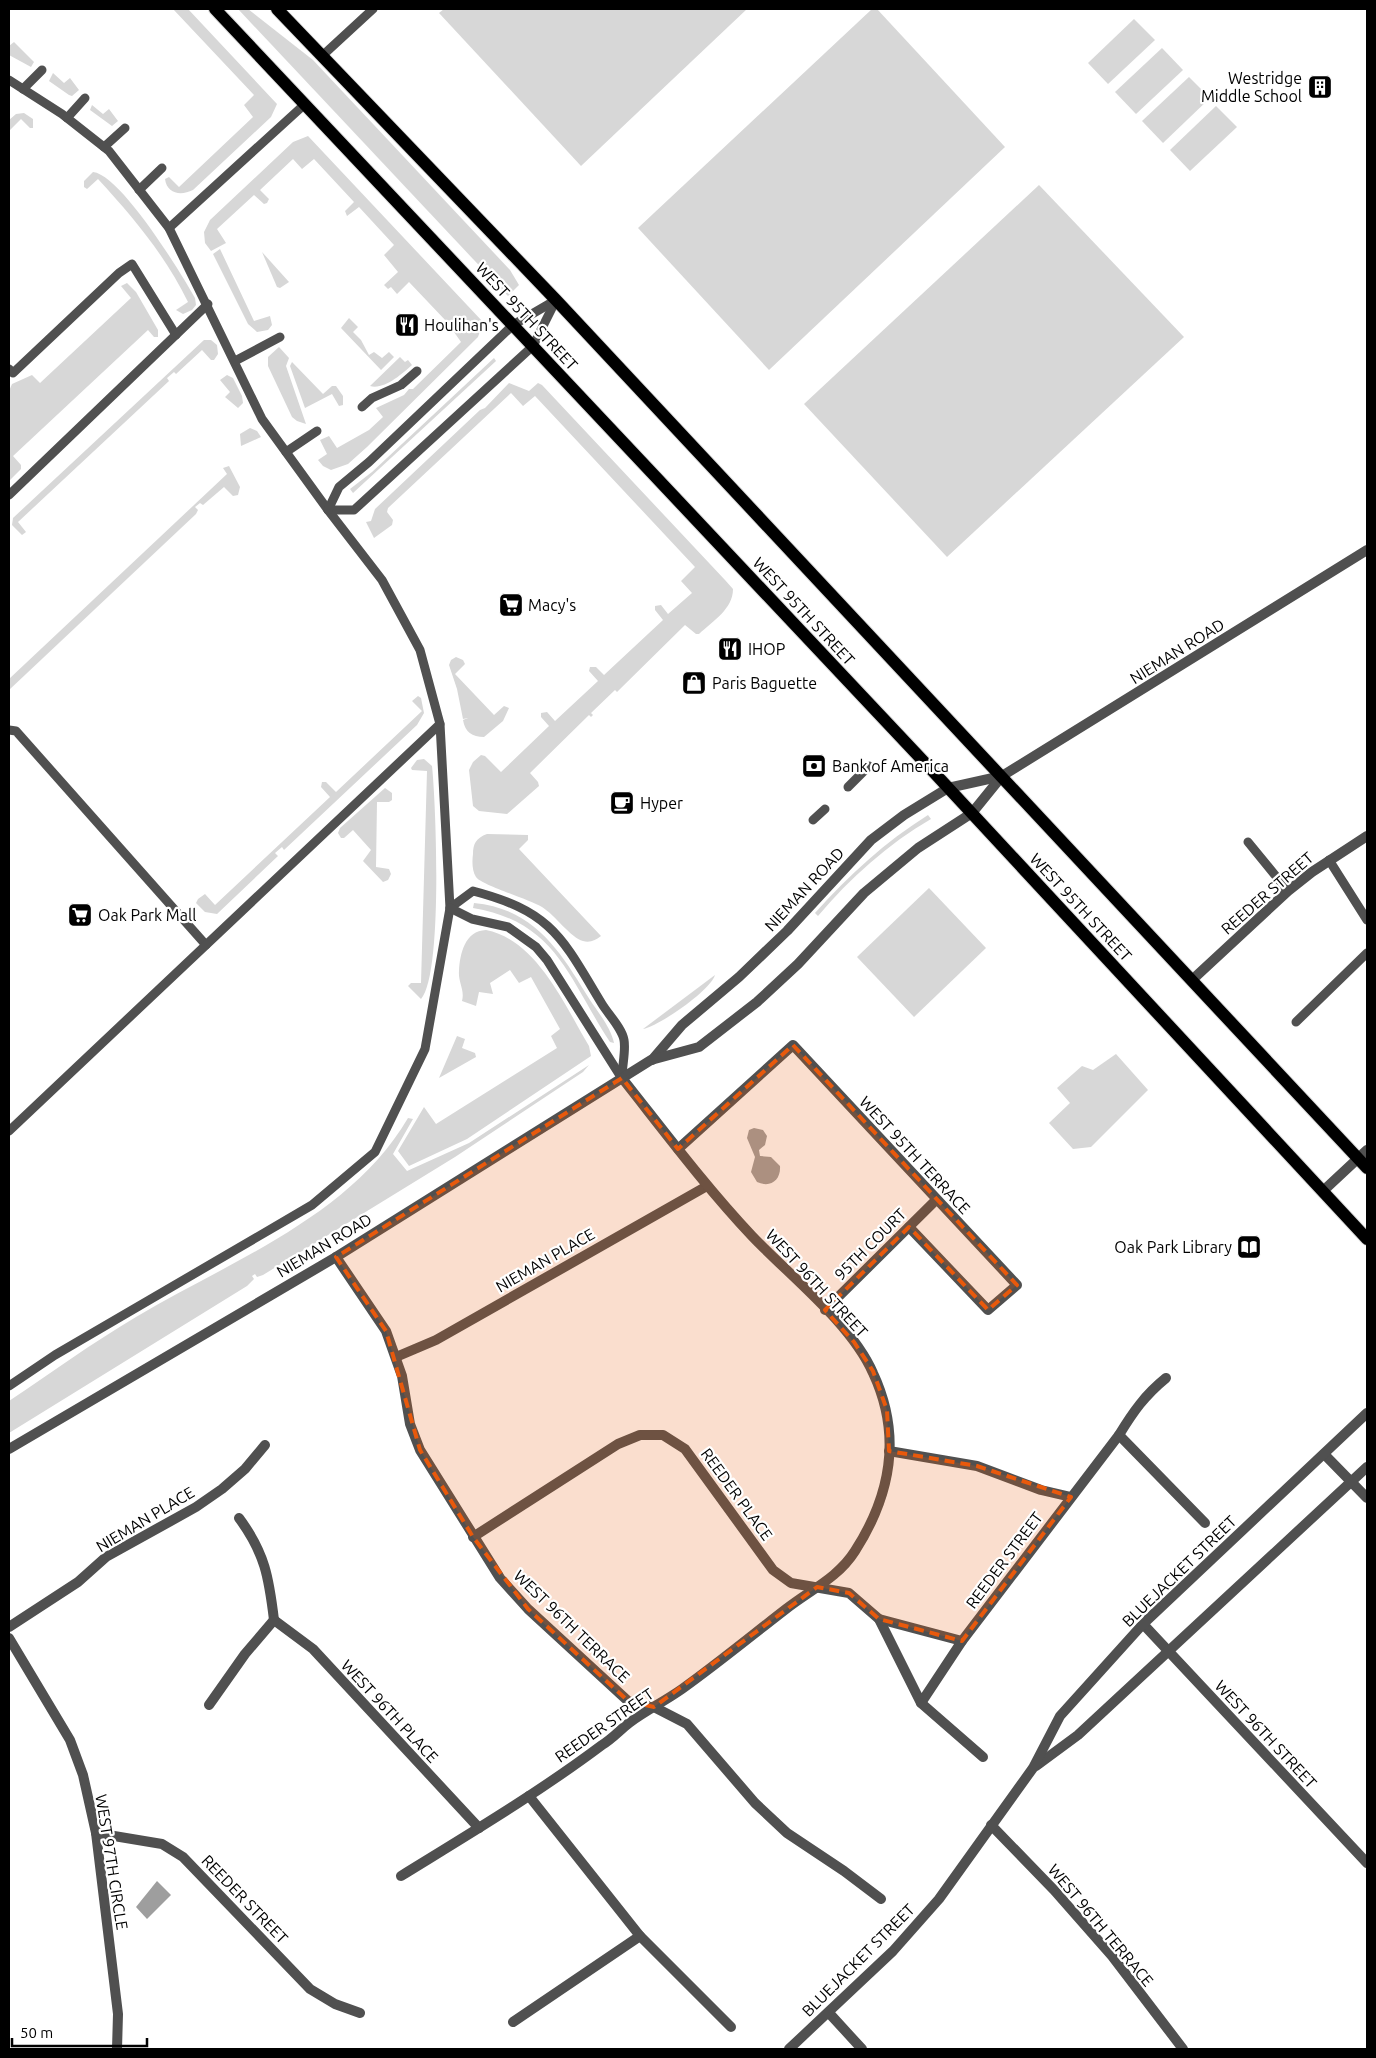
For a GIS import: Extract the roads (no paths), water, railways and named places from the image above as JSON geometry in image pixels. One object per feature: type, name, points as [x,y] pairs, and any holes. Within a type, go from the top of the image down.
[{"type":"main road","name":"WEST 95TH STREET","points":[[215,9],[948,788],[1367,1239]]},
{"type":"main road","name":"WEST 95TH STREET","points":[[277,9],[556,300],[1192,980],[1363,1154],[1367,1168]]},
{"type":"street","name":"NIEMAN ROAD","points":[[9,1449],[336,1257],[651,1060],[682,1025],[739,977],[787,931],[871,840],[904,815],[948,788],[1002,776],[1367,550]]},
{"type":"street","name":"NIEMAN ROAD","points":[[651,1060],[699,1047],[757,1002],[798,964],[843,913],[890,869],[972,814],[1002,776]]},
{"type":"street","name":"REEDER STREET","points":[[1192,980],[1288,891],[1329,860],[1367,836]]},
{"type":"street","name":"WEST 95TH TERRACE","points":[[678,1149],[793,1045],[1017,1285],[988,1310],[909,1227]]},
{"type":"street","name":"WEST 96TH STREET","points":[[622,1078],[708,1186],[752,1236],[854,1342],[873,1371],[887,1410],[890,1432],[889,1451]]},
{"type":"street","points":[[1323,1191],[1363,1154]]},
{"type":"street","name":"NIEMAN PLACE","points":[[396,1357],[436,1340],[708,1186]]},
{"type":"street","name":"95TH COURT","points":[[825,1310],[936,1200]]},
{"type":"street","name":"WEST 96TH TERRACE","points":[[336,1257],[386,1331],[396,1357],[410,1424],[420,1450],[500,1578],[528,1609],[628,1701],[654,1708],[687,1724],[755,1803],[787,1832],[881,1899]]},
{"type":"street","points":[[889,1451],[977,1466],[1041,1490],[1071,1497],[1119,1435],[1144,1396],[1166,1378]]},
{"type":"street","name":"BLUEJACKET STREET","points":[[789,2049],[893,1951],[932,1907],[1033,1768],[1060,1716],[1143,1624],[1367,1413]]},
{"type":"street","name":"REEDER PLACE","points":[[473,1537],[618,1444],[640,1435],[663,1435],[686,1448],[773,1570],[791,1583],[817,1587]]},
{"type":"street","points":[[1119,1435],[1205,1524]]},
{"type":"street","name":"NIEMAN PLACE","points":[[9,1627],[65,1592],[106,1557],[196,1507],[222,1489],[246,1469],[265,1445]]},
{"type":"street","name":"REEDER STREET","points":[[401,1876],[529,1796],[603,1745],[630,1722],[684,1688],[838,1573],[854,1553],[876,1515],[886,1487],[889,1451]]},
{"type":"street","points":[[1324,1454],[1367,1498]]},
{"type":"street","name":"BLUEJACKET STREET","points":[[1033,1768],[1078,1735],[1367,1467]]},
{"type":"street","name":"REEDER STREET","points":[[921,1703],[962,1641],[1071,1497]]},
{"type":"street","points":[[209,1706],[245,1654],[274,1620],[264,1561],[254,1538],[239,1518]]},
{"type":"street","points":[[817,1587],[849,1593],[879,1619],[921,1703],[984,1757]]},
{"type":"street","points":[[879,1619],[962,1641]]},
{"type":"street","name":"WEST 96TH PLACE","points":[[274,1620],[313,1649],[479,1828]]},
{"type":"street","name":"WEST 96TH STREET","points":[[1143,1624],[1367,1863]]},
{"type":"street","name":"WEST 97TH CIRCLE","points":[[9,1638],[70,1740],[83,1775],[96,1833],[118,2014],[117,2049]]},
{"type":"street","points":[[529,1796],[640,1936],[731,2027]]},
{"type":"street","name":"WEST 96TH TERRACE","points":[[991,1825],[1054,1890],[1112,1956],[1184,2049]]},
{"type":"street","name":"REEDER STREET","points":[[96,1833],[162,1844],[183,1857],[310,1989],[335,2004],[360,2012]]},
{"type":"street","points":[[513,2022],[640,1936]]},
{"type":"street","points":[[828,2013],[862,2049]]},
{"type":"lane","points":[[322,56],[373,9]]},
{"type":"lane","points":[[23,89],[42,70]]},
{"type":"lane","points":[[9,80],[66,118],[104,147],[169,228],[208,304],[262,419],[382,580],[420,650],[440,724],[450,908],[425,1050],[375,1152],[312,1205],[54,1355],[9,1386]]},
{"type":"lane","points":[[66,118],[85,98]]},
{"type":"lane","points":[[169,228],[305,104]]},
{"type":"lane","points":[[104,147],[125,128]]},
{"type":"lane","points":[[139,190],[162,168]]},
{"type":"lane","points":[[9,369],[12,373],[119,273],[132,264],[176,335]]},
{"type":"lane","points":[[328,510],[339,487],[369,462],[513,325],[556,300]]},
{"type":"lane","points":[[328,510],[354,510],[532,346],[556,300]]},
{"type":"lane","points":[[9,495],[208,304]]},
{"type":"lane","points":[[235,361],[280,337]]},
{"type":"lane","points":[[362,407],[372,398],[402,385],[417,371]]},
{"type":"lane","points":[[286,452],[317,431]]},
{"type":"lane","points":[[9,1131],[440,724]]},
{"type":"lane","points":[[9,730],[16,731],[206,945]]},
{"type":"lane","points":[[848,787],[869,766]]},
{"type":"lane","points":[[814,820],[825,809]]},
{"type":"lane","points":[[1248,842],[1288,891]]},
{"type":"lane","points":[[1329,860],[1367,920]]},
{"type":"lane","points":[[450,908],[473,892],[519,906],[556,932],[571,952],[624,1038],[622,1078]]},
{"type":"lane","points":[[450,908],[472,920],[508,927],[536,947],[547,960],[622,1078]]},
{"type":"lane","points":[[1296,1022],[1367,953]]},
{"type":"place","name":"Westridge Middle School","points":[[1320,87]]},
{"type":"place","name":"Houlihan's","points":[[407,325]]},
{"type":"place","name":"Macy's","points":[[511,605]]},
{"type":"place","name":"IHOP","points":[[730,649]]},
{"type":"place","name":"Paris Baguette","points":[[694,683]]},
{"type":"place","name":"Bank of America","points":[[814,766]]},
{"type":"place","name":"Hyper","points":[[622,803]]},
{"type":"place","name":"Oak Park Mall","points":[[80,915]]},
{"type":"place","name":"Oak Park Library","points":[[1249,1247]]}]
